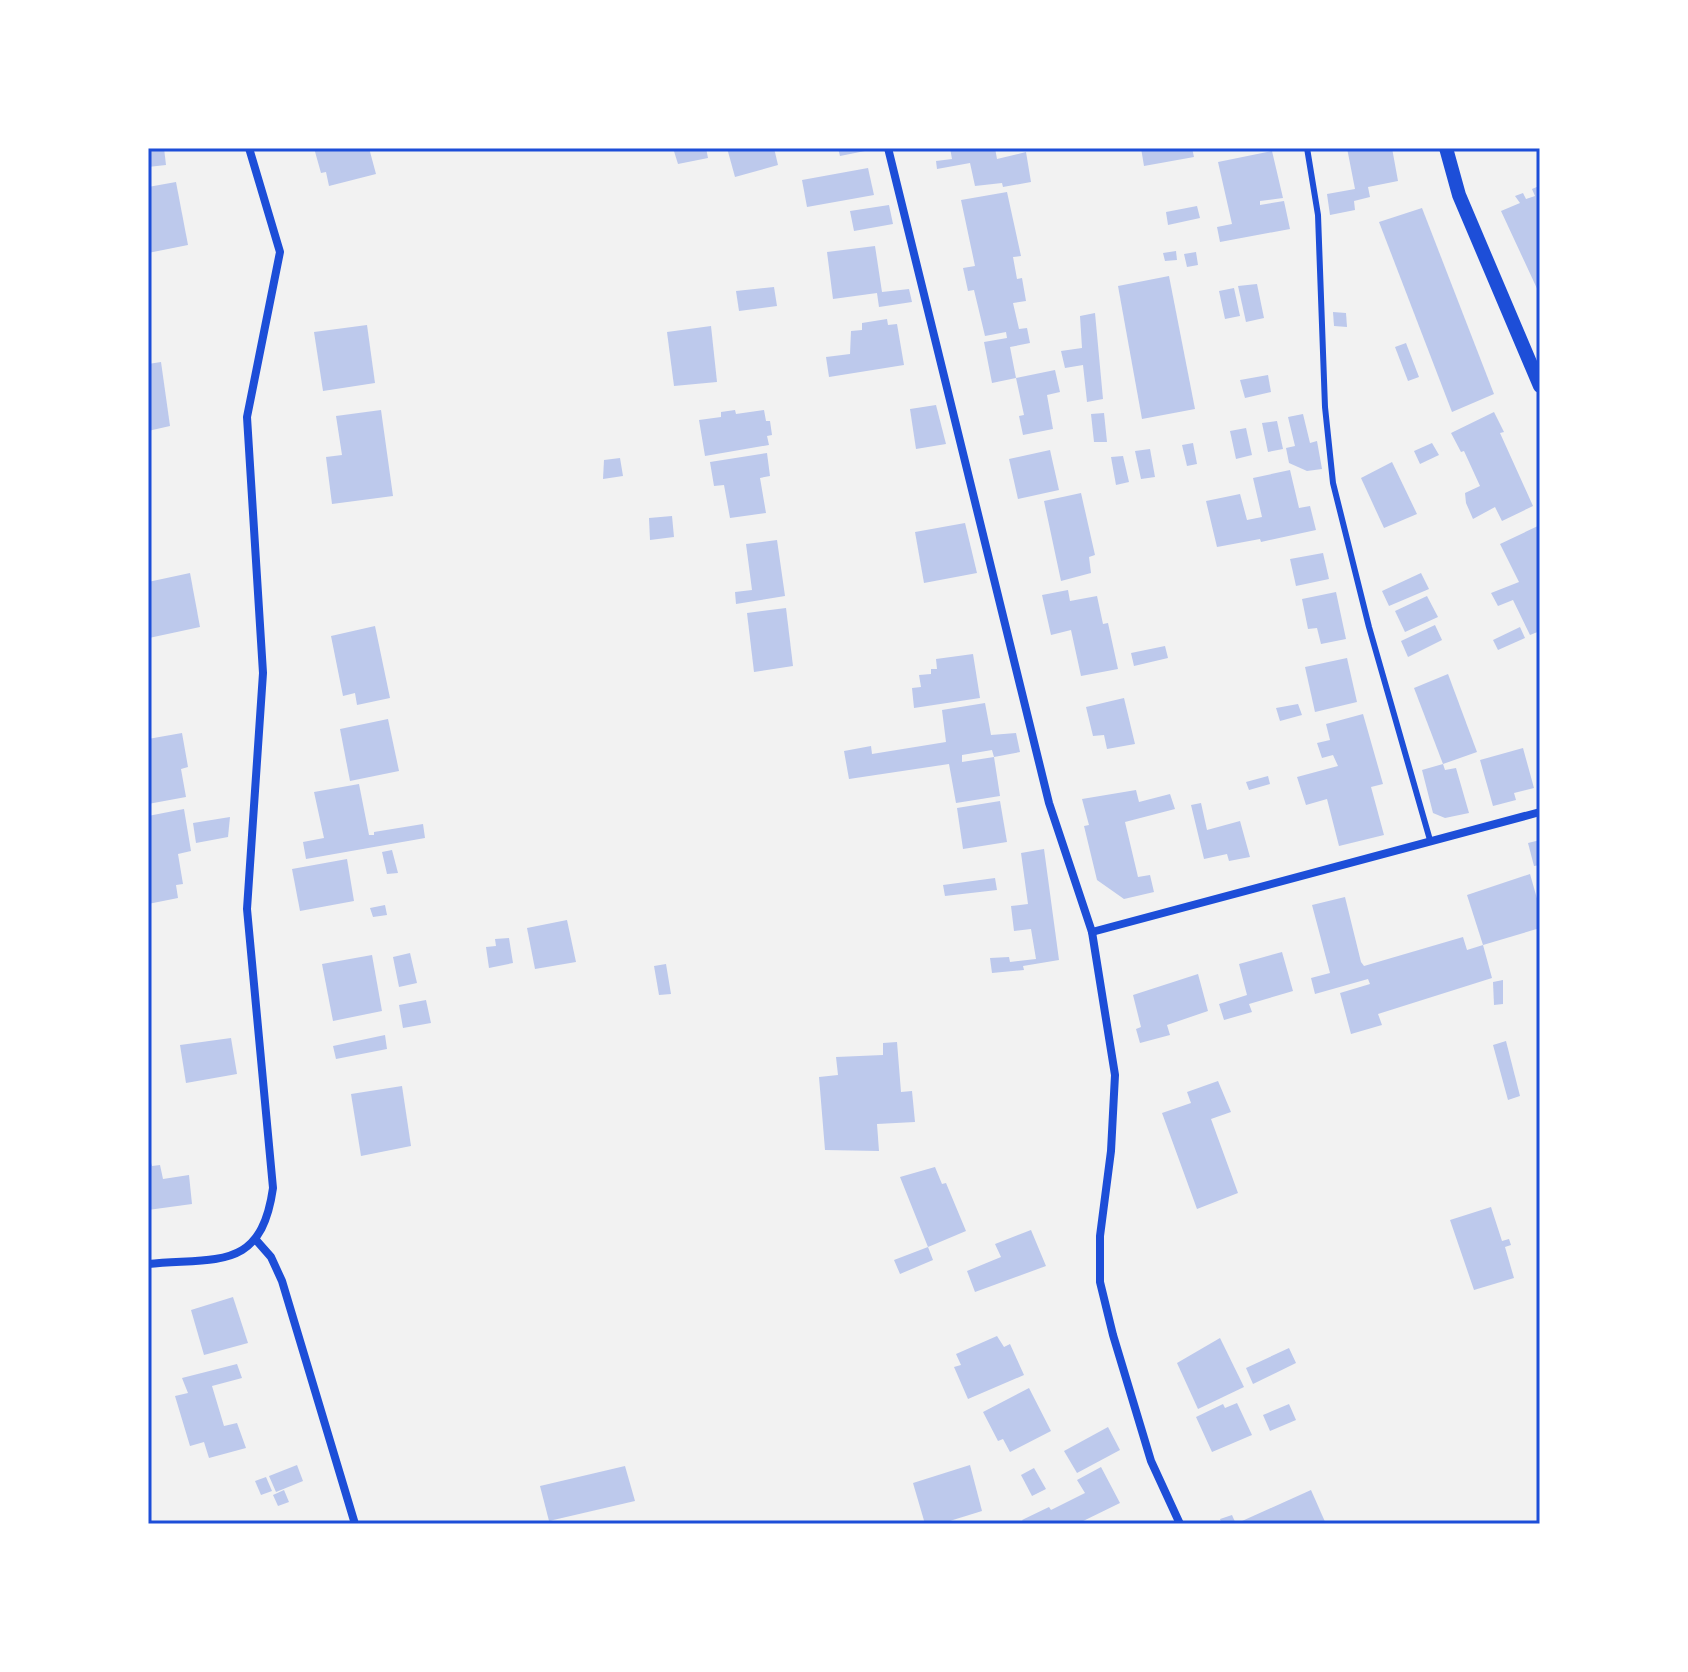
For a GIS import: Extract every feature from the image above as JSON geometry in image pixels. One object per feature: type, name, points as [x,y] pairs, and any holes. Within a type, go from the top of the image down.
[{"type":"street","points":[[148,1264],[232,1255],[246,1250],[256,1240],[269,1210],[273,1188],[247,909],[263,673],[247,417],[280,252],[249,148]]},
{"type":"street","points":[[888,148],[1049,803],[1092,932],[1115,1075],[1111,1151],[1100,1236],[1100,1282],[1151,1461],[1180,1524]]},
{"type":"street","points":[[1446,148],[1459,195],[1540,386]]},
{"type":"street","points":[[1092,932],[1540,812]]},
{"type":"street","points":[[256,1240],[271,1257],[282,1281],[355,1524]]},
{"type":"lane","points":[[1307,148],[1318,215],[1324,393],[1333,483],[1369,627],[1430,840]]},
{"type":"building","points":[[148,148],[164,148],[166,165],[148,167]]},
{"type":"building","points":[[314,148],[369,148],[376,174],[329,186],[326,172],[321,173]]},
{"type":"building","points":[[673,148],[706,148],[708,158],[678,164]]},
{"type":"building","points":[[727,148],[774,148],[778,165],[735,177]]},
{"type":"building","points":[[838,148],[875,148],[875,149],[840,156]]},
{"type":"building","points":[[950,148],[995,148],[997,159],[1026,152],[1031,182],[1003,187],[1002,183],[975,186],[970,163],[937,169],[936,161],[952,159]]},
{"type":"building","points":[[1141,148],[1192,148],[1194,157],[1144,166]]},
{"type":"building","points":[[1347,148],[1392,148],[1398,181],[1368,187],[1370,197],[1354,201],[1355,210],[1330,215],[1327,194],[1355,189]]},
{"type":"building","points":[[1272,151],[1283,198],[1260,201],[1260,205],[1284,201],[1290,229],[1220,242],[1217,227],[1232,224],[1218,162]]},
{"type":"building","points":[[868,168],[874,195],[807,207],[802,180]]},
{"type":"building","points":[[176,182],[188,245],[148,253],[148,187]]},
{"type":"building","points":[[1539,186],[1540,295],[1501,211],[1520,203],[1515,196],[1523,193],[1526,199],[1535,196],[1532,189]]},
{"type":"building","points":[[1007,192],[1021,256],[1013,257],[1017,279],[1022,278],[1026,301],[1013,303],[1019,329],[1027,328],[1030,343],[1010,347],[1016,378],[992,383],[984,342],[1007,338],[1006,332],[985,336],[974,290],[968,291],[963,268],[975,266],[961,200]]},
{"type":"building","points":[[889,205],[893,224],[854,231],[850,211]]},
{"type":"building","points":[[1197,206],[1200,218],[1168,225],[1166,212]]},
{"type":"building","points":[[1422,208],[1494,394],[1452,412],[1379,222]]},
{"type":"building","points":[[875,246],[882,292],[909,289],[912,302],[879,307],[877,293],[833,299],[827,252]]},
{"type":"building","points":[[1176,251],[1177,260],[1165,261],[1163,253]]},
{"type":"building","points":[[1196,252],[1198,265],[1187,267],[1184,254]]},
{"type":"building","points":[[1169,276],[1195,409],[1142,419],[1118,286]]},
{"type":"building","points":[[1257,284],[1264,318],[1246,322],[1238,286]]},
{"type":"building","points":[[774,287],[777,306],[739,311],[736,291]]},
{"type":"building","points":[[1234,288],[1240,316],[1225,319],[1219,291]]},
{"type":"building","points":[[1333,312],[1346,313],[1347,327],[1334,326]]},
{"type":"building","points":[[1095,313],[1103,399],[1087,402],[1083,365],[1065,368],[1061,351],[1082,348],[1080,316]]},
{"type":"building","points":[[887,319],[888,325],[897,324],[904,365],[829,377],[826,357],[850,354],[851,331],[862,330],[862,323]]},
{"type":"building","points":[[367,325],[375,383],[323,391],[314,332]]},
{"type":"building","points":[[711,326],[717,382],[674,386],[667,332]]},
{"type":"building","points":[[1406,343],[1419,377],[1408,381],[1395,347]]},
{"type":"building","points":[[161,362],[170,426],[148,431],[148,364]]},
{"type":"building","points":[[1055,370],[1060,392],[1047,395],[1053,429],[1023,435],[1019,416],[1024,415],[1016,378]]},
{"type":"building","points":[[1268,375],[1271,392],[1245,398],[1240,380]]},
{"type":"building","points":[[936,405],[946,444],[916,449],[910,409]]},
{"type":"building","points":[[381,410],[393,496],[332,504],[326,457],[342,455],[336,416]]},
{"type":"building","points":[[735,410],[736,414],[764,410],[772,435],[767,436],[769,445],[705,456],[699,420],[721,417],[721,412]]},
{"type":"building","points":[[1494,412],[1504,432],[1500,433],[1533,506],[1502,521],[1495,507],[1473,519],[1465,493],[1480,486],[1464,451],[1461,452],[1451,433]]},
{"type":"building","points":[[1104,413],[1107,442],[1094,442],[1091,414]]},
{"type":"building","points":[[1303,414],[1310,443],[1317,441],[1322,469],[1307,471],[1289,463],[1286,448],[1295,446],[1288,417]]},
{"type":"building","points":[[1277,421],[1283,449],[1268,452],[1262,423]]},
{"type":"building","points":[[1246,428],[1252,455],[1236,459],[1230,431]]},
{"type":"building","points":[[1193,443],[1197,464],[1187,466],[1182,445]]},
{"type":"building","points":[[1432,443],[1439,455],[1420,464],[1414,451]]},
{"type":"building","points":[[1150,449],[1155,477],[1141,479],[1135,451]]},
{"type":"building","points":[[1050,450],[1059,490],[1018,499],[1009,459]]},
{"type":"building","points":[[767,453],[770,476],[760,478],[766,513],[730,518],[724,485],[714,486],[710,462]]},
{"type":"building","points":[[1123,456],[1129,482],[1116,485],[1111,457]]},
{"type":"building","points":[[620,458],[623,476],[603,479],[604,460]]},
{"type":"building","points":[[1392,462],[1417,514],[1384,528],[1361,478]]},
{"type":"building","points":[[1290,470],[1299,508],[1310,506],[1316,530],[1261,542],[1260,539],[1217,547],[1206,501],[1240,494],[1247,520],[1262,517],[1253,478]]},
{"type":"building","points":[[1081,493],[1095,555],[1089,557],[1091,573],[1061,581],[1044,501]]},
{"type":"building","points":[[672,516],[674,537],[650,540],[649,518]]},
{"type":"building","points":[[965,523],[977,573],[924,583],[915,532]]},
{"type":"building","points":[[1540,525],[1540,631],[1530,635],[1513,600],[1498,606],[1491,593],[1519,582],[1500,544]]},
{"type":"building","points":[[777,540],[785,596],[736,604],[735,592],[752,590],[746,544]]},
{"type":"building","points":[[1323,553],[1329,579],[1296,586],[1290,559]]},
{"type":"building","points":[[190,573],[200,627],[149,638],[148,582]]},
{"type":"building","points":[[1421,573],[1429,589],[1389,606],[1382,591]]},
{"type":"building","points":[[1068,590],[1070,601],[1097,596],[1103,624],[1108,623],[1118,669],[1081,676],[1071,630],[1051,635],[1042,595]]},
{"type":"building","points":[[1336,592],[1346,639],[1321,644],[1317,628],[1308,629],[1302,599]]},
{"type":"building","points":[[1427,596],[1438,617],[1405,632],[1395,611]]},
{"type":"building","points":[[786,608],[793,666],[754,672],[747,613]]},
{"type":"building","points":[[1435,625],[1442,640],[1408,657],[1401,641]]},
{"type":"building","points":[[375,626],[390,698],[357,705],[355,693],[343,696],[331,636]]},
{"type":"building","points":[[1520,627],[1525,638],[1498,650],[1493,640]]},
{"type":"building","points":[[1165,646],[1168,658],[1134,666],[1131,653]]},
{"type":"building","points":[[973,654],[980,698],[914,708],[912,688],[921,687],[919,675],[931,674],[931,669],[937,669],[936,659]]},
{"type":"building","points":[[1347,658],[1357,702],[1315,712],[1305,667]]},
{"type":"building","points":[[1448,674],[1477,752],[1443,764],[1414,688]]},
{"type":"building","points":[[1124,698],[1135,744],[1107,749],[1104,735],[1093,736],[1086,707]]},
{"type":"building","points":[[985,703],[991,735],[1016,733],[1020,752],[994,757],[1000,796],[956,803],[949,764],[849,779],[844,751],[871,746],[872,754],[946,742],[942,710]],"holes":[[[992,750],[994,757],[962,762],[962,755]]]},
{"type":"building","points":[[1298,704],[1302,715],[1280,721],[1276,708]]},
{"type":"building","points":[[1363,714],[1383,784],[1371,787],[1384,835],[1339,846],[1327,799],[1306,805],[1297,777],[1338,766],[1333,755],[1322,758],[1317,743],[1330,740],[1326,724]]},
{"type":"building","points":[[388,719],[399,771],[350,781],[340,729]]},
{"type":"building","points":[[182,733],[188,767],[181,769],[186,797],[148,804],[148,739]]},
{"type":"building","points":[[1523,748],[1534,788],[1514,793],[1516,800],[1493,806],[1480,760]]},
{"type":"building","points":[[1443,764],[1445,770],[1456,768],[1469,813],[1445,818],[1433,813],[1422,770]]},
{"type":"building","points":[[1268,776],[1270,784],[1249,790],[1246,782]]},
{"type":"building","points":[[359,784],[369,835],[423,824],[425,838],[306,859],[303,842],[324,838],[314,792]]},
{"type":"building","points":[[1136,790],[1139,802],[1170,794],[1175,809],[1125,822],[1138,877],[1150,875],[1154,892],[1124,899],[1097,880],[1084,826],[1089,825],[1082,799]]},
{"type":"building","points":[[1000,801],[1007,842],[963,849],[957,808]]},
{"type":"building","points":[[1201,803],[1207,830],[1240,821],[1250,857],[1229,861],[1227,854],[1204,859],[1191,805]]},
{"type":"building","points":[[184,809],[191,851],[178,854],[183,884],[176,885],[178,898],[148,904],[148,816]]},
{"type":"building","points":[[230,817],[228,837],[196,843],[193,823]]},
{"type":"building","points":[[1540,840],[1540,865],[1534,866],[1528,843]]},
{"type":"building","points":[[1044,849],[1059,960],[1023,966],[1024,970],[992,973],[990,958],[1009,957],[1010,962],[1036,959],[1031,929],[1014,931],[1011,906],[1028,904],[1021,853]]},
{"type":"building","points":[[392,850],[398,873],[387,874],[382,852]]},
{"type":"building","points":[[347,859],[354,901],[300,911],[292,869]]},
{"type":"building","points":[[1530,874],[1540,909],[1540,928],[1483,945],[1467,895]]},
{"type":"building","points":[[995,878],[997,890],[945,896],[943,885]]},
{"type":"building","points":[[1345,897],[1364,966],[1463,937],[1467,950],[1483,945],[1492,978],[1378,1014],[1382,1025],[1351,1034],[1340,993],[1370,984],[1368,979],[1315,994],[1311,978],[1330,973],[1312,905]]},
{"type":"building","points":[[385,905],[387,915],[373,917],[370,908]]},
{"type":"building","points":[[567,920],[576,962],[535,969],[527,928]]},
{"type":"building","points":[[509,938],[513,963],[489,968],[486,947],[496,946],[495,939]]},
{"type":"building","points":[[1282,952],[1293,991],[1249,1004],[1252,1012],[1224,1020],[1219,1004],[1247,995],[1239,964]]},
{"type":"building","points":[[410,953],[417,983],[399,987],[393,957]]},
{"type":"building","points":[[372,955],[382,1011],[333,1021],[322,964]]},
{"type":"building","points":[[666,964],[671,994],[659,995],[654,966]]},
{"type":"building","points":[[1198,974],[1208,1011],[1167,1025],[1170,1035],[1140,1043],[1136,1029],[1141,1027],[1133,995]]},
{"type":"building","points":[[1503,980],[1503,1004],[1494,1005],[1493,982]]},
{"type":"building","points":[[426,1000],[431,1023],[403,1028],[399,1005]]},
{"type":"building","points":[[385,1035],[387,1049],[336,1059],[333,1046]]},
{"type":"building","points":[[231,1038],[237,1074],[186,1083],[180,1045]]},
{"type":"building","points":[[1506,1041],[1520,1096],[1508,1100],[1493,1045]]},
{"type":"building","points":[[897,1042],[901,1092],[912,1091],[915,1122],[877,1124],[879,1151],[825,1150],[819,1077],[838,1075],[836,1057],[883,1055],[883,1043]]},
{"type":"building","points":[[1218,1081],[1231,1112],[1211,1119],[1238,1193],[1197,1209],[1162,1113],[1191,1103],[1187,1092]]},
{"type":"building","points":[[402,1086],[411,1146],[361,1156],[351,1094]]},
{"type":"building","points":[[148,1153],[152,1166],[160,1165],[163,1179],[189,1175],[192,1204],[148,1210]]},
{"type":"building","points":[[935,1167],[942,1184],[946,1183],[966,1231],[928,1247],[900,1177]]},
{"type":"building","points":[[1491,1207],[1502,1241],[1509,1239],[1511,1245],[1505,1247],[1514,1278],[1474,1290],[1450,1220]]},
{"type":"building","points":[[1031,1230],[1046,1266],[975,1292],[967,1271],[1001,1257],[995,1244]]},
{"type":"building","points":[[928,1247],[933,1260],[900,1274],[894,1260]]},
{"type":"building","points":[[233,1297],[248,1343],[204,1355],[191,1310]]},
{"type":"building","points":[[997,1336],[1004,1347],[1010,1344],[1024,1375],[968,1399],[954,1367],[961,1365],[956,1354]]},
{"type":"building","points":[[1220,1338],[1244,1387],[1198,1409],[1177,1363]]},
{"type":"building","points":[[1289,1348],[1296,1363],[1253,1384],[1246,1368]]},
{"type":"building","points":[[237,1364],[242,1378],[212,1386],[224,1426],[237,1423],[246,1448],[209,1458],[204,1442],[190,1446],[175,1396],[188,1393],[182,1378]]},
{"type":"building","points":[[1029,1388],[1051,1431],[1010,1452],[1003,1439],[998,1441],[983,1412]]},
{"type":"building","points":[[1237,1403],[1252,1435],[1212,1452],[1196,1417],[1223,1404],[1225,1408]]},
{"type":"building","points":[[1289,1404],[1296,1420],[1270,1431],[1263,1415]]},
{"type":"building","points":[[1108,1427],[1120,1450],[1077,1473],[1064,1451]]},
{"type":"building","points":[[297,1465],[303,1481],[276,1492],[269,1476]]},
{"type":"building","points":[[970,1465],[982,1511],[940,1524],[925,1524],[913,1483]]},
{"type":"building","points":[[625,1466],[635,1501],[549,1521],[540,1486]]},
{"type":"building","points":[[1101,1467],[1120,1503],[1077,1524],[1025,1524],[1022,1520],[1085,1493],[1077,1480]]},
{"type":"building","points":[[1034,1468],[1046,1489],[1032,1496],[1021,1475]]},
{"type":"building","points":[[266,1477],[272,1491],[261,1495],[255,1481]]},
{"type":"building","points":[[284,1490],[289,1502],[278,1506],[273,1495]]},
{"type":"building","points":[[1311,1490],[1326,1524],[1243,1524],[1242,1521]]},
{"type":"building","points":[[1232,1515],[1236,1524],[1222,1524],[1220,1519]]}]
